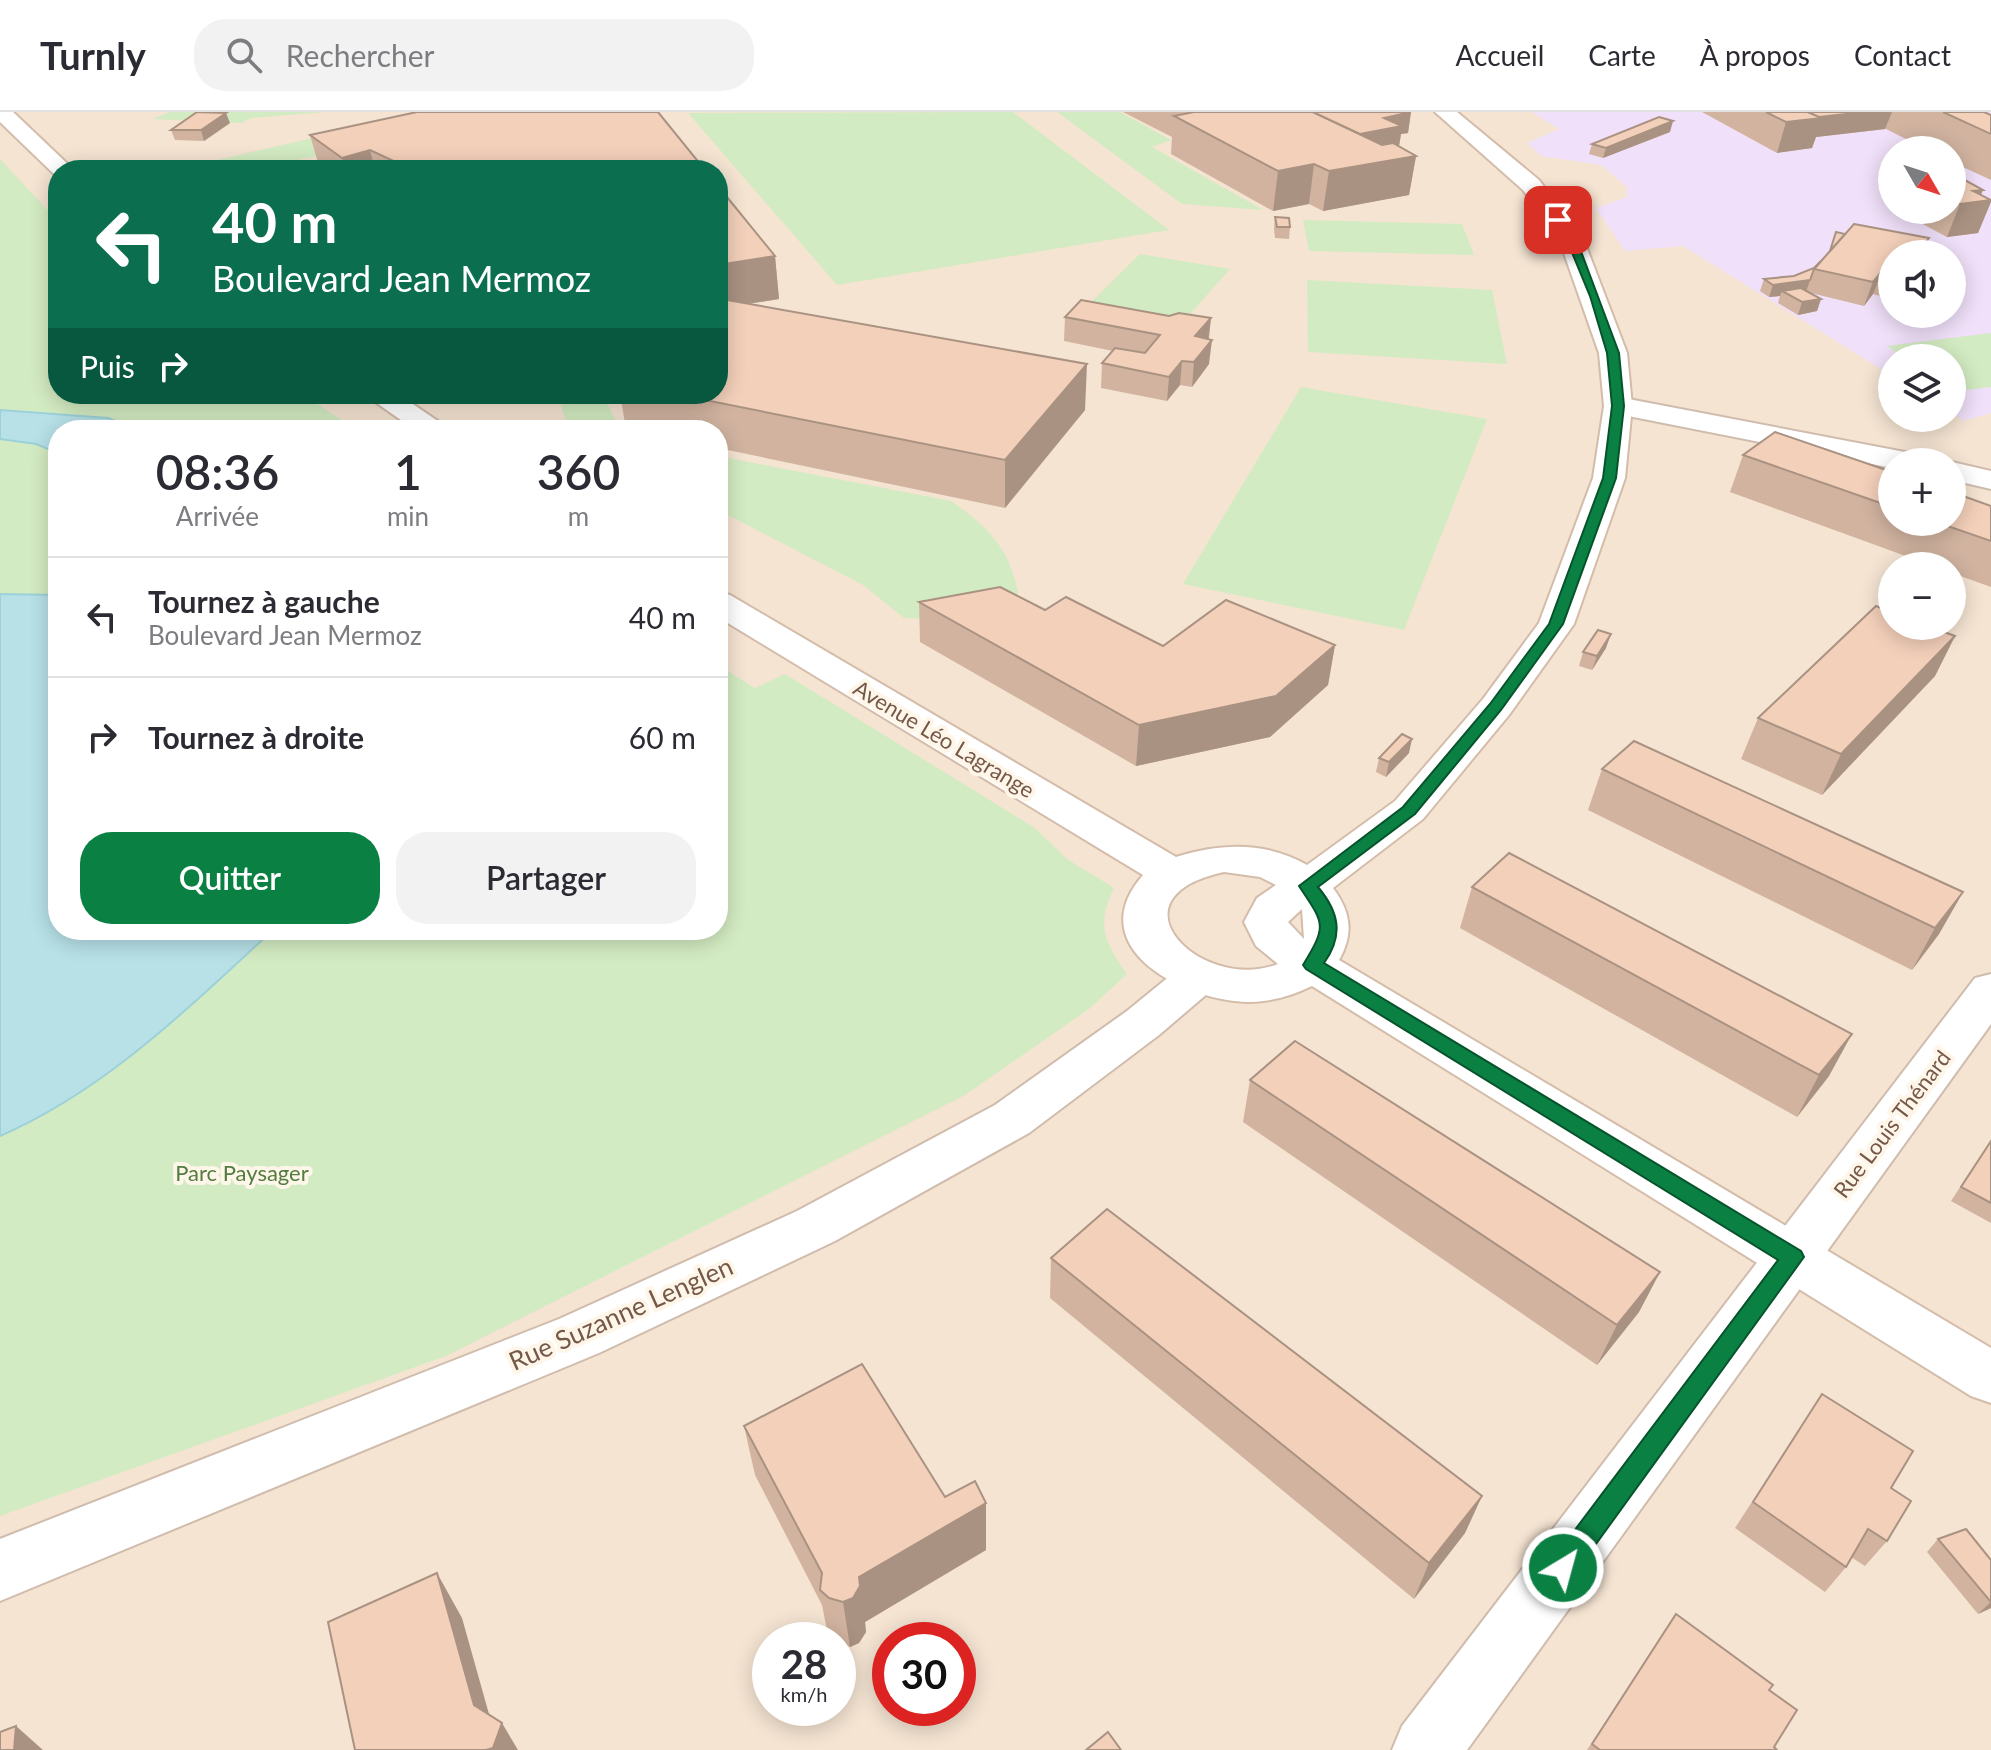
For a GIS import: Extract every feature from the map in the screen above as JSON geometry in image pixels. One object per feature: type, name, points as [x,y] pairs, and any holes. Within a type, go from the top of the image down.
[{"type":"street","points":[[1,112],[52,160]]},
{"type":"street","points":[[1445,112],[1531,185],[1571,238],[1613,353],[1618,406],[1609,478],[1556,624],[1496,707],[1409,810],[1307,886],[1272,908],[1266,922],[1280,942],[1313,965],[1991,1378]]},
{"type":"street","points":[[394,404],[420,420]]},
{"type":"street","points":[[1618,406],[1878,456]]},
{"type":"street","points":[[1966,474],[1991,480]]},
{"type":"street","name":"Avenue Léo Lagrange","points":[[728,608],[1171,873]]},
{"type":"street","points":[[1307,886],[1283,871],[1255,861],[1224,858],[1195,863],[1171,873],[1154,889],[1145,907],[1146,928],[1157,948],[1198,977],[1249,986],[1295,976],[1313,965]]},
{"type":"street","name":"Rue Suzanne Lenglen","points":[[0,1570],[22,1565],[579,1336],[816,1226],[1012,1119],[1143,1023],[1198,977]]},
{"type":"street","name":"Rue Louis Thénard","points":[[1426,1750],[1991,990]]},
{"type":"shaded area","points":[[0,112],[1991,112],[1991,1750],[0,1750]]},
{"type":"shaded area","points":[[1532,112],[1991,112],[1991,413],[1966,420],[1966,344],[1878,344],[1878,367],[1683,246],[1625,251],[1596,208],[1627,197],[1627,187],[1601,165],[1541,156],[1527,143],[1559,129]]},
{"type":"green space","points":[[170,112],[327,112],[252,118],[241,123],[152,119]]},
{"type":"green space","points":[[1013,112],[1169,230],[837,285],[688,113]]},
{"type":"green space","points":[[1057,112],[1120,112],[1171,140],[1152,147],[1263,210],[1182,204]]},
{"type":"green space","points":[[338,132],[376,145],[296,160],[217,160]]},
{"type":"green space","name":"Parc Paysager","points":[[0,159],[48,210],[48,404],[317,404],[342,420],[48,420],[48,940],[728,940],[728,671],[755,688],[785,674],[1035,828],[1067,859],[1114,888],[1105,913],[1105,933],[1127,974],[1089,1009],[965,1095],[446,1356],[0,1516]]},
{"type":"green space","points":[[1303,220],[1462,224],[1474,255],[1309,251]]},
{"type":"green space","points":[[1140,254],[1230,269],[1167,340],[1071,322]]},
{"type":"green space","points":[[1307,280],[1492,290],[1507,364],[1308,352]]},
{"type":"green space","points":[[1991,333],[1991,387],[1966,390],[1966,344],[1903,344]]},
{"type":"green space","points":[[1301,387],[1487,419],[1404,630],[1183,584]]},
{"type":"green space","points":[[607,404],[616,420],[566,420],[561,406]]},
{"type":"green space","points":[[728,458],[951,501],[976,519],[995,540],[1010,564],[1018,594],[970,620],[904,618],[863,585],[728,515]]},
{"type":"water","points":[[0,410],[113,420],[48,420],[48,449],[0,439]]},
{"type":"water","points":[[0,594],[48,595],[48,940],[262,940],[178,1017],[111,1071],[39,1117],[0,1136]]},
{"type":"building","points":[[197,112],[226,113],[201,130],[171,130]]},
{"type":"building","points":[[417,112],[658,112],[697,160],[392,160],[370,150],[342,158],[310,135]]},
{"type":"building","points":[[1194,112],[1313,112],[1382,145],[1393,143],[1416,156],[1329,171],[1314,164],[1278,171],[1174,116]]},
{"type":"building","points":[[1313,112],[1411,112],[1384,118],[1402,126],[1360,134]]},
{"type":"building","points":[[1766,112],[1808,112],[1822,118],[1786,122]]},
{"type":"building","points":[[1808,112],[1864,112],[1819,117]]},
{"type":"building","points":[[1943,112],[1984,112],[1991,115],[1991,134]]},
{"type":"building","points":[[1659,117],[1673,121],[1606,148],[1592,144]]},
{"type":"building","points":[[1966,181],[1983,190],[1973,191],[1991,200],[1966,203]]},
{"type":"building","points":[[728,198],[775,256],[728,263]]},
{"type":"building","points":[[1275,217],[1289,218],[1290,227],[1277,227]]},
{"type":"building","points":[[1854,224],[1929,238],[1878,240],[1878,276],[1873,282],[1814,269]]},
{"type":"building","points":[[1836,232],[1845,234],[1830,251]]},
{"type":"building","points":[[1821,261],[1810,280],[1773,285],[1764,279],[1794,276],[1814,268]]},
{"type":"building","points":[[1801,288],[1821,299],[1802,302],[1782,291]]},
{"type":"building","points":[[728,300],[1087,364],[1005,460],[725,404],[728,404]]},
{"type":"building","points":[[1081,300],[1169,316],[1179,313],[1211,318],[1195,336],[1212,340],[1194,362],[1182,361],[1169,377],[1102,363],[1115,348],[1145,353],[1160,335],[1065,317]]},
{"type":"building","points":[[1775,432],[1878,467],[1878,502],[1743,455]]},
{"type":"building","points":[[1966,497],[1991,506],[1991,541],[1966,532]]},
{"type":"building","points":[[1000,587],[1045,610],[1066,597],[1163,646],[1226,600],[1335,645],[1276,696],[1139,725],[919,602]]},
{"type":"building","points":[[1876,606],[1878,640],[1951,640],[1841,754],[1758,718]]},
{"type":"building","points":[[1598,630],[1611,634],[1597,656],[1583,652]]},
{"type":"building","points":[[1402,734],[1412,739],[1389,762],[1379,758]]},
{"type":"building","points":[[1634,741],[1963,892],[1935,928],[1602,769]]},
{"type":"building","points":[[1509,853],[1852,1034],[1819,1075],[1472,887]]},
{"type":"building","points":[[1295,1041],[1660,1272],[1617,1325],[1250,1080]]},
{"type":"building","points":[[1991,1141],[1991,1203],[1961,1187]]},
{"type":"building","points":[[1107,1209],[1482,1496],[1429,1563],[1051,1258]]},
{"type":"building","points":[[862,1364],[945,1497],[975,1481],[986,1503],[859,1577],[860,1586],[853,1598],[843,1602],[829,1598],[820,1590],[822,1573],[744,1426]]},
{"type":"building","points":[[1822,1394],[1913,1451],[1891,1488],[1911,1501],[1887,1541],[1868,1529],[1846,1567],[1753,1502]]},
{"type":"building","points":[[1966,1529],[1991,1560],[1991,1602],[1938,1539]]},
{"type":"building","points":[[437,1573],[474,1705],[502,1723],[493,1748],[355,1750],[328,1622]]},
{"type":"building","points":[[1676,1614],[1773,1685],[1769,1690],[1797,1710],[1774,1747],[1777,1750],[1600,1750],[1592,1744]]},
{"type":"building","points":[[16,1726],[14,1750],[0,1750],[0,1732]]},
{"type":"building","points":[[1108,1732],[1121,1750],[1086,1750]]},
{"type":"route","points":[[1558,220],[1571,238],[1595,296],[1613,353],[1618,406],[1609,478],[1556,624],[1496,707],[1409,810],[1307,886],[1323,904],[1330,925],[1326,946],[1313,965],[1793,1257],[1563,1568]]}]
